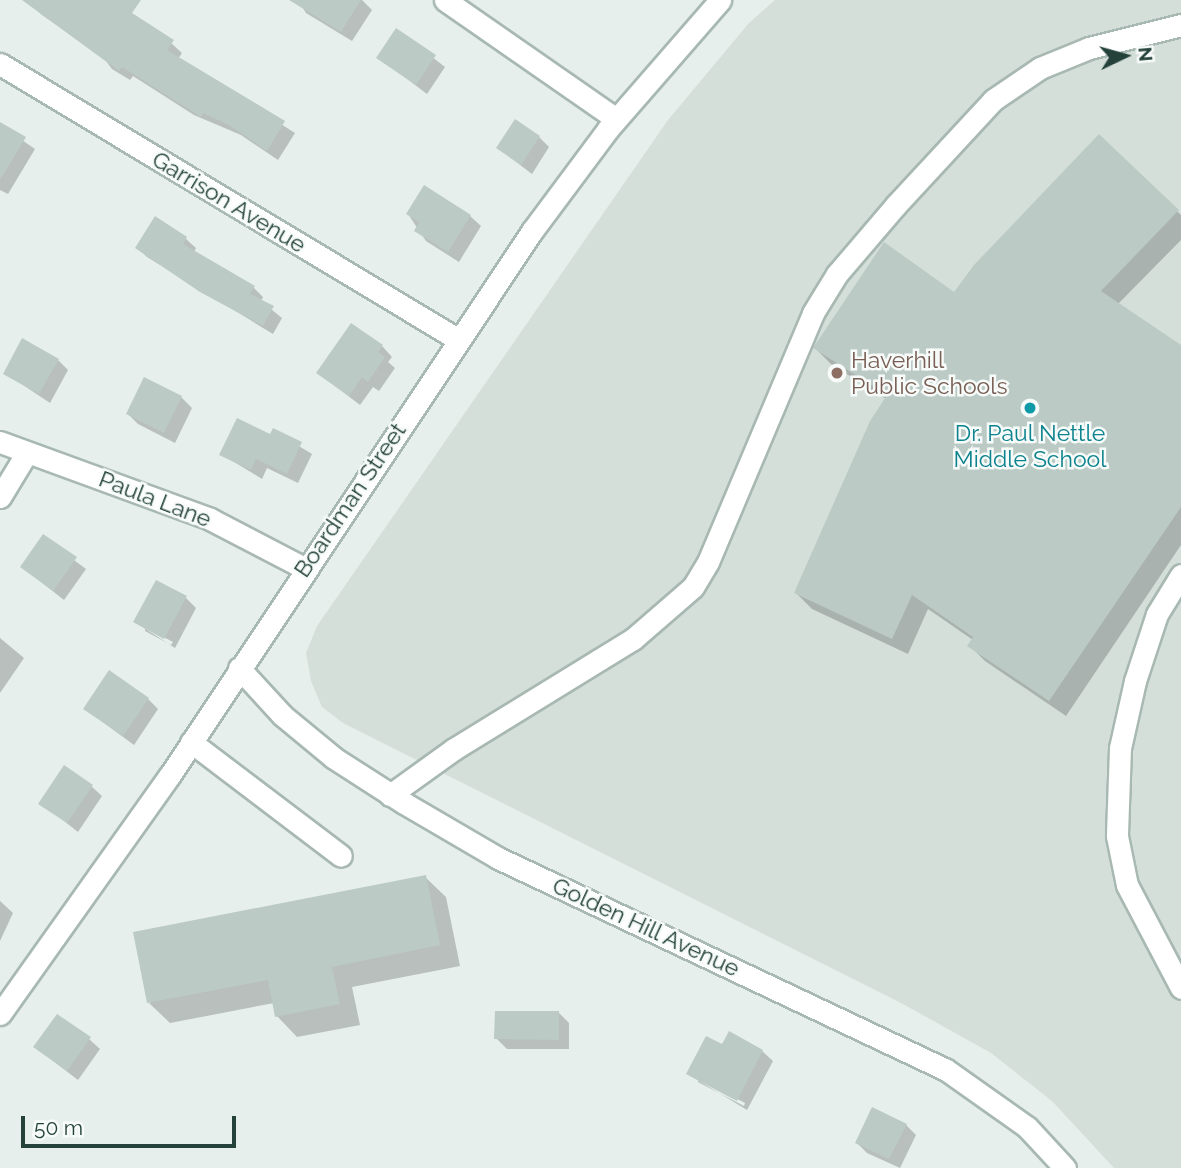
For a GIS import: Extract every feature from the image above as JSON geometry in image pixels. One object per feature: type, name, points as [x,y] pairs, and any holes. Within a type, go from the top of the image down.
[{"type":"street","points":[[445,0],[616,119]]},
{"type":"street","name":"Boardman Street","points":[[3,1005],[191,742],[304,568],[459,340],[616,119],[720,0]]},
{"type":"street","points":[[390,795],[454,749],[633,639],[693,587],[708,562],[813,313],[837,274],[895,206],[993,100],[1040,68],[1089,48],[1181,25]]},
{"type":"street","name":"Garrison Avenue","points":[[0,64],[459,340]]},
{"type":"street","name":"Paula Lane","points":[[0,442],[26,454],[198,514],[304,568]]},
{"type":"street","points":[[0,497],[26,454]]},
{"type":"street","points":[[1181,575],[1157,614],[1135,681],[1120,748],[1116,835],[1127,885],[1181,988]]},
{"type":"street","name":"Golden Hill Avenue","points":[[239,668],[282,715],[390,795],[498,858],[945,1069],[1027,1127],[1065,1168]]},
{"type":"street","points":[[191,742],[341,856]]},
{"type":"shaded area","name":"Haverhill Public Schools","points":[[775,0],[1181,0],[1181,1168],[1114,1168],[1052,1101],[991,1053],[903,1004],[343,723],[322,707],[311,681],[306,653],[317,626],[668,120],[749,23]]},
{"type":"building","points":[[22,0],[141,0],[132,13],[174,40],[167,50],[285,121],[267,151],[229,125],[203,113],[201,117],[122,67],[119,71]]},
{"type":"building","points":[[289,0],[361,0],[341,32]]},
{"type":"building","points":[[396,28],[436,55],[416,85],[376,58]]},
{"type":"building","points":[[515,119],[540,136],[521,165],[496,148]]},
{"type":"building","points":[[0,122],[26,137],[0,180]]},
{"type":"building","name":"Dr. Paul Nettle Middle School","points":[[1099,134],[1179,210],[1101,291],[1181,345],[1181,507],[1049,701],[967,646],[973,637],[912,595],[892,639],[794,593],[870,421],[887,395],[813,348],[884,242],[954,292],[974,265]]},
{"type":"building","points":[[424,185],[471,215],[448,252],[414,231],[419,222],[406,214]]},
{"type":"building","points":[[155,216],[187,237],[183,244],[255,286],[250,294],[274,306],[263,326],[200,292],[135,248]]},
{"type":"building","points":[[351,323],[383,345],[378,352],[385,357],[368,382],[362,377],[349,396],[316,373]]},
{"type":"building","points":[[22,338],[59,359],[39,394],[3,374]]},
{"type":"building","points":[[144,377],[182,396],[164,433],[126,414]]},
{"type":"building","points":[[237,418],[270,434],[273,428],[302,442],[287,474],[256,459],[251,470],[219,455]]},
{"type":"building","points":[[43,534],[77,557],[53,591],[20,567]]},
{"type":"building","points":[[156,580],[187,596],[164,639],[133,622]]},
{"type":"building","points":[[109,670],[149,698],[123,736],[83,709]]},
{"type":"building","points":[[64,765],[93,785],[67,823],[38,804]]},
{"type":"building","points":[[426,875],[440,945],[332,967],[340,1004],[275,1017],[268,980],[147,1003],[133,932]]},
{"type":"building","points":[[495,1011],[559,1011],[559,1040],[494,1039]]},
{"type":"building","points":[[57,1014],[91,1037],[67,1071],[33,1047]]},
{"type":"building","points":[[729,1031],[763,1050],[737,1101],[686,1074],[706,1036],[722,1044]]},
{"type":"building","points":[[872,1107],[907,1124],[889,1159],[855,1143]]},
{"type":"place","name":"Haverhill Public Schools","points":[[837,373]]},
{"type":"place","name":"Dr. Paul Nettle Middle School","points":[[1030,408]]}]
